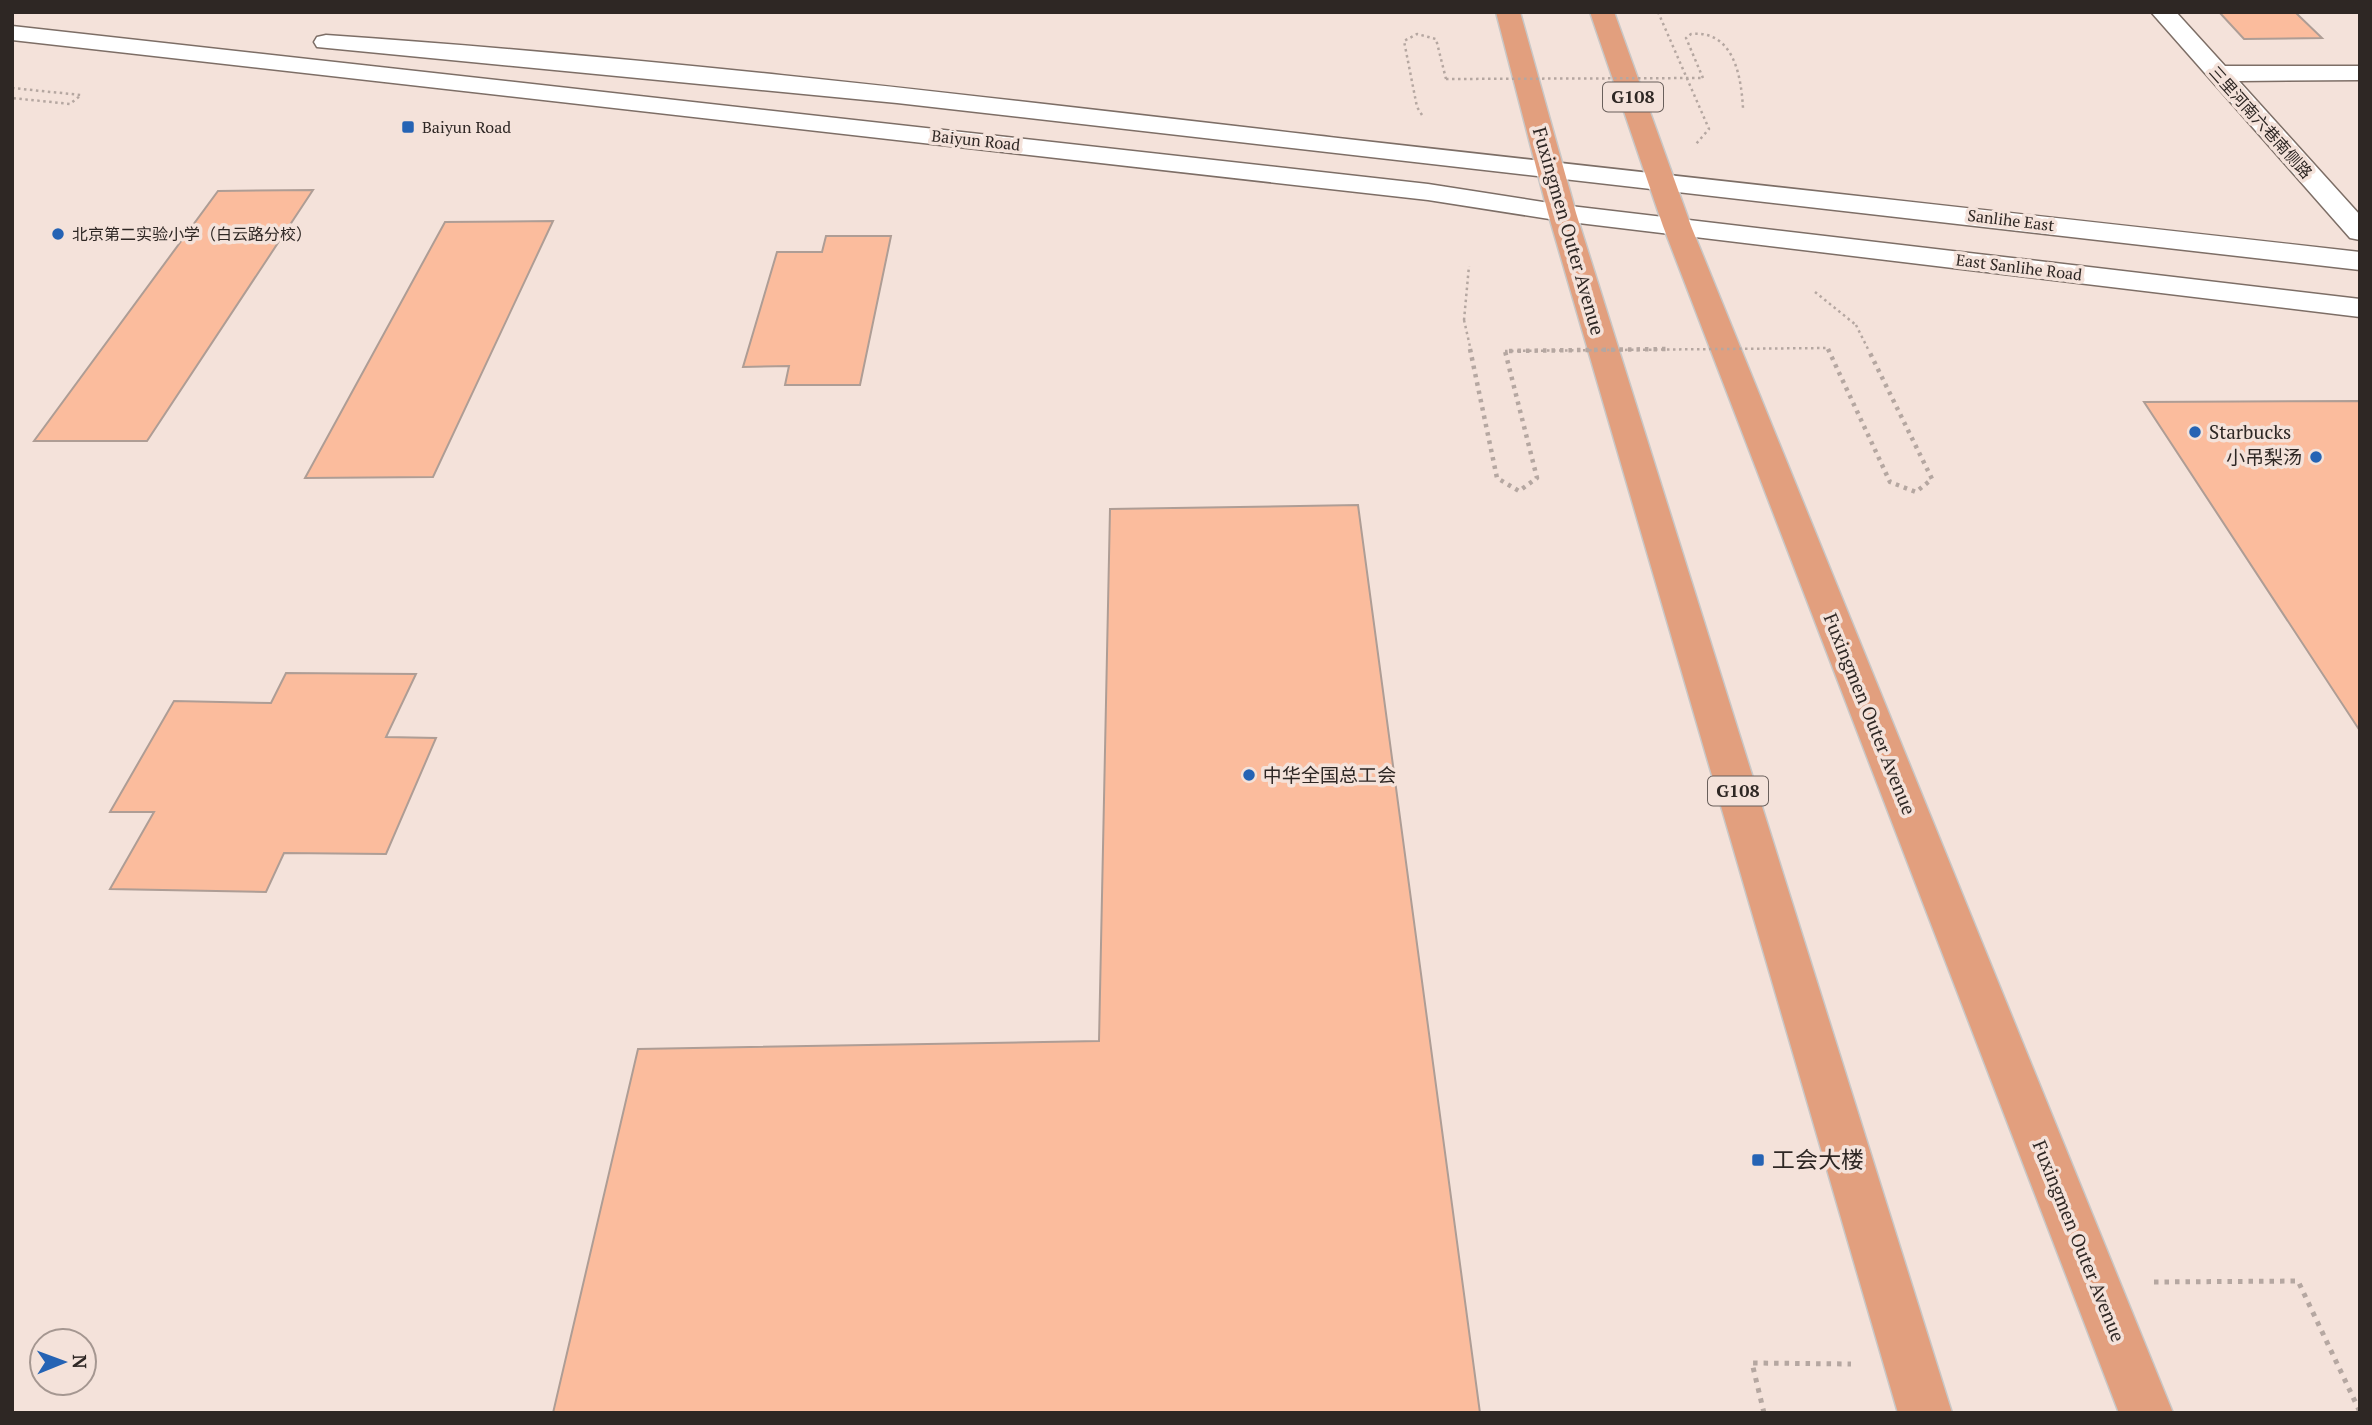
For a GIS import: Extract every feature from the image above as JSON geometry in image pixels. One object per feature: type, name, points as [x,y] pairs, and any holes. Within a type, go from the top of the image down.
[{"type":"highway","name":"Fuxingmen Outer Avenue","points":[[1507,12],[1562,213],[1925,1413]]},
{"type":"highway","name":"Fuxingmen Outer Avenue","points":[[1602,12],[1677,226],[2146,1413]]},
{"type":"main road","points":[[13,12],[260,37]]},
{"type":"main road","name":"三里河南六巷南侧路","points":[[2163,12],[2360,232]]},
{"type":"main road","name":"Baiyun Road","points":[[12,33],[1428,192],[1562,213],[1677,226]]},
{"type":"main road","name":"Baiyun Road","points":[[299,40],[443,50],[884,94],[1663,181]]},
{"type":"main road","points":[[2218,74],[2360,73]]},
{"type":"main road","name":"Sanlihe East","points":[[1663,181],[2360,261]]},
{"type":"main road","name":"East Sanlihe Road","points":[[1677,226],[2360,308]]},
{"type":"path","points":[[1658,12],[1709,129],[1663,181]]},
{"type":"path","points":[[1417,107],[1404,41],[1417,34],[1436,39],[1446,79],[1703,78],[1686,38],[1691,34],[1710,34],[1720,39],[1742,86],[1743,108]]},
{"type":"path","points":[[12,88],[81,95],[70,104],[12,98]]},
{"type":"path","points":[[1469,265],[1464,320],[1497,478],[1519,491],[1536,478],[1505,351],[1827,348],[1890,482],[1916,492],[1932,479],[1856,325],[1815,292]]},
{"type":"path","points":[[2095,1283],[2298,1281],[2360,1412]]},
{"type":"path","points":[[1763,1413],[1752,1363],[1910,1364]]},
{"type":"building","points":[[2219,12],[2295,12],[2322,38],[2244,39]]},
{"type":"building","points":[[313,190],[147,441],[34,441],[218,191]]},
{"type":"building","points":[[553,221],[433,477],[305,478],[445,222]]},
{"type":"building","points":[[826,236],[891,236],[860,385],[785,385],[789,366],[743,367],[777,252],[822,252]]},
{"type":"building","points":[[2360,401],[2360,731],[2144,402]]},
{"type":"building","name":"中华全国总工会","points":[[1358,505],[1480,1413],[553,1413],[638,1049],[1099,1041],[1110,509]]},
{"type":"building","points":[[286,673],[416,674],[386,737],[436,738],[386,854],[284,853],[266,892],[110,889],[154,812],[110,812],[174,701],[271,703]]},
{"type":"place","name":"Baiyun Road","points":[[408,127]]},
{"type":"place","name":"北京第二实验小学（白云路分校）","points":[[58,234]]},
{"type":"place","name":"Starbucks","points":[[2195,432]]},
{"type":"place","name":"小吊梨汤","points":[[2316,457]]},
{"type":"place","name":"中华全国总工会","points":[[1249,775]]},
{"type":"place","name":"工会大楼","points":[[1758,1160]]}]
